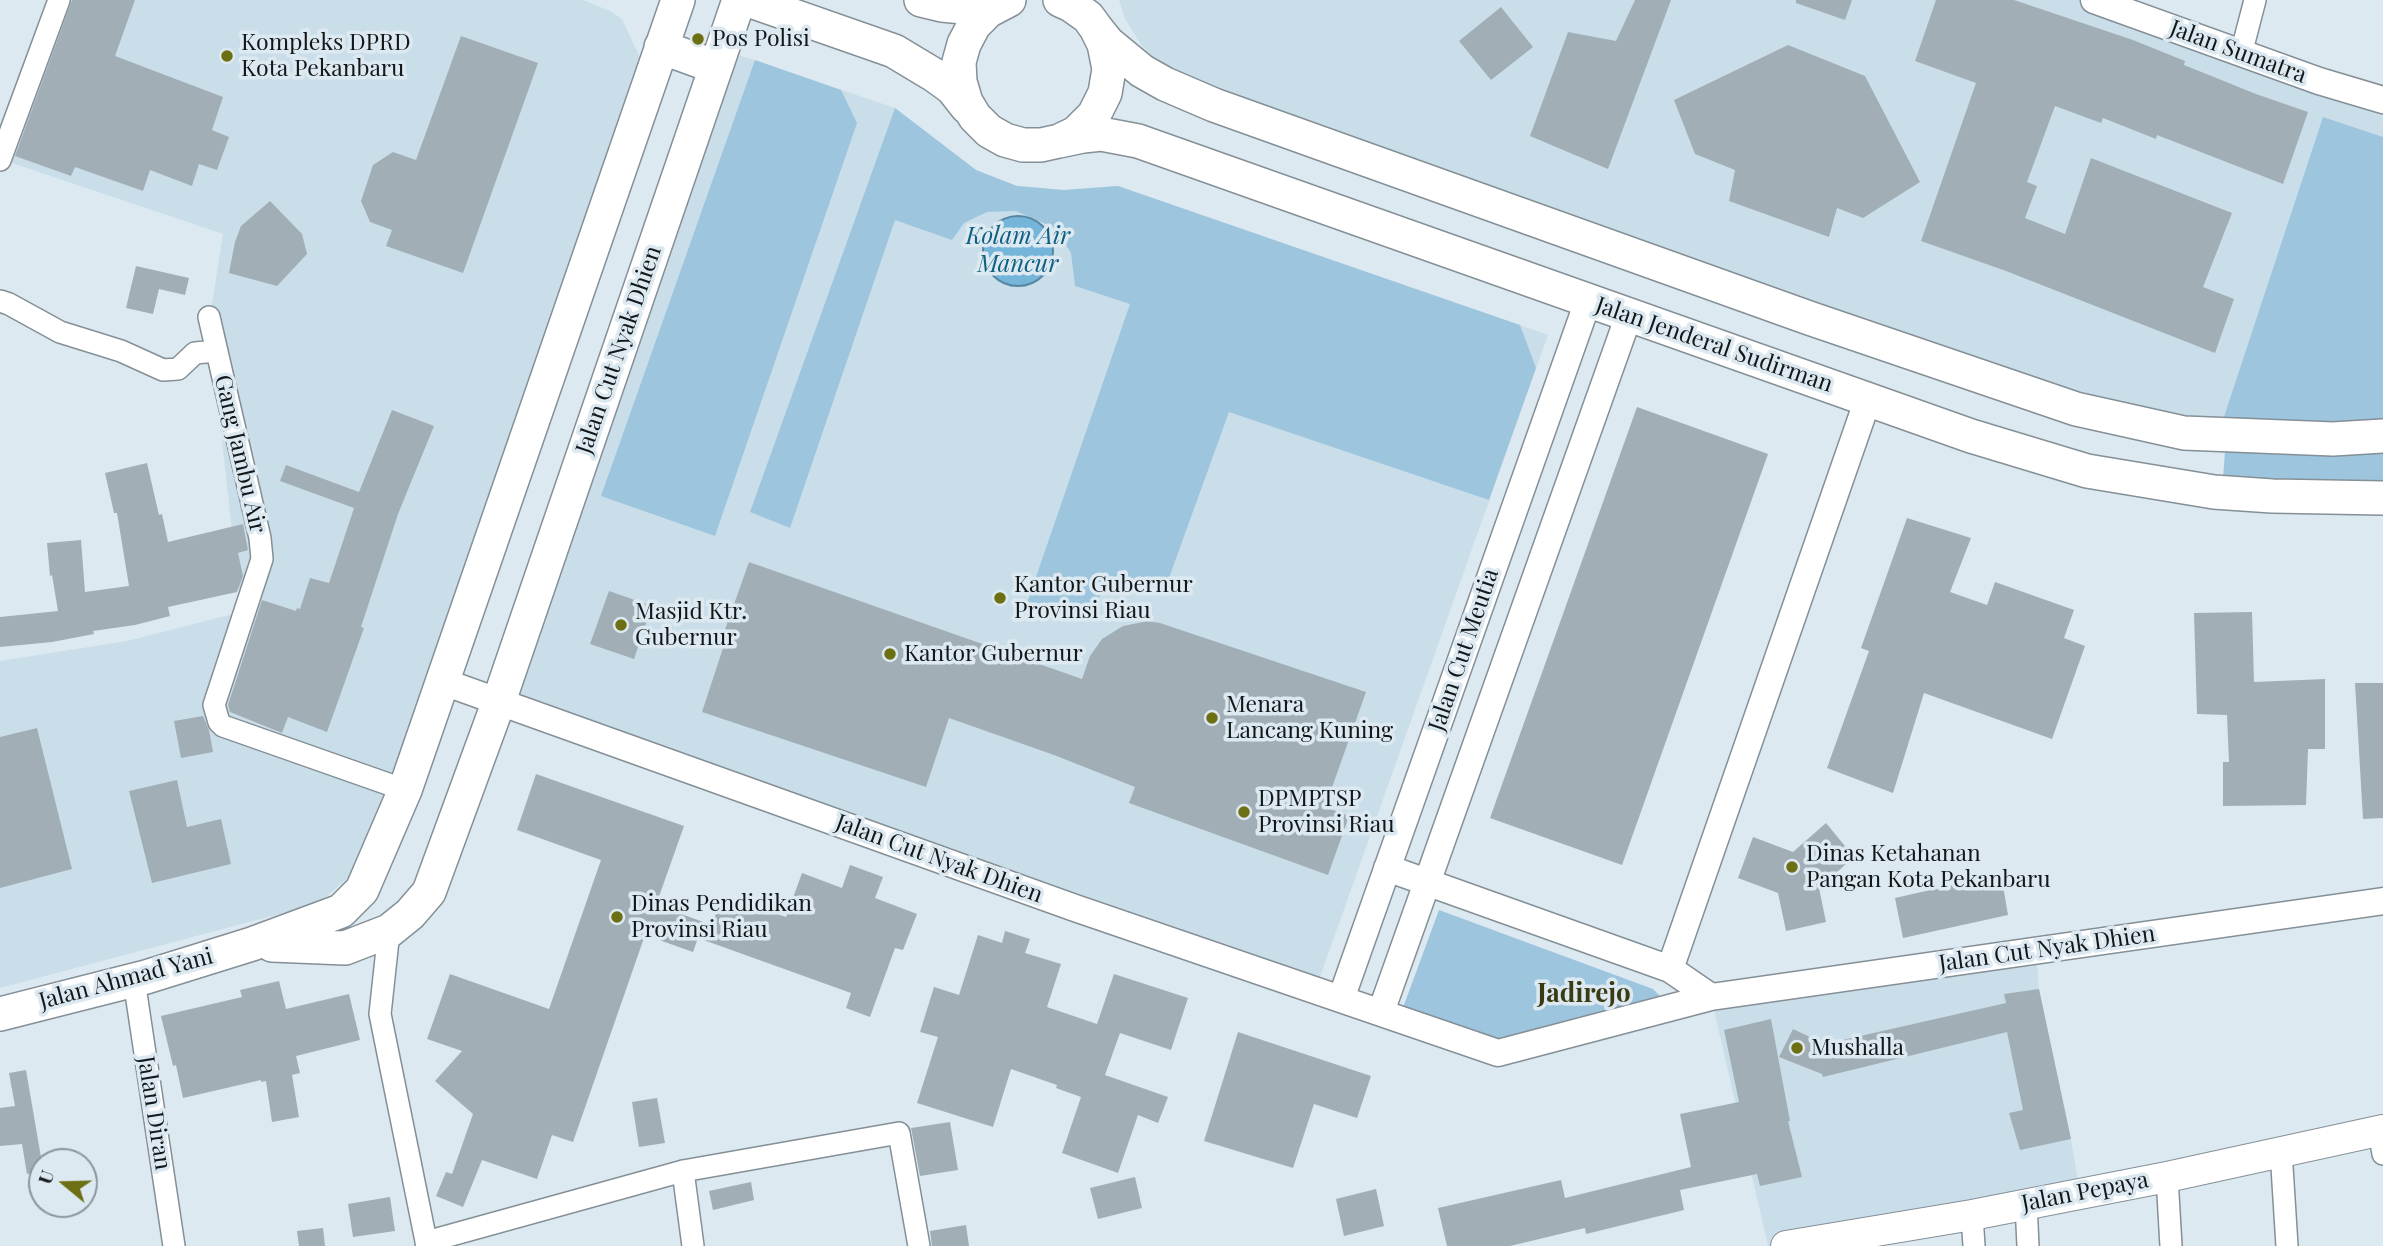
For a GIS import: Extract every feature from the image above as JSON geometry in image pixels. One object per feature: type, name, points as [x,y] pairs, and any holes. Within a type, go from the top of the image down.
[{"type":"main road","points":[[252,944],[341,911],[362,890],[405,790],[678,0]]},
{"type":"main road","name":"Jalan Cut Nyak Dhien","points":[[252,944],[345,948],[389,931],[410,914],[429,892],[499,701],[739,0]]},
{"type":"main road","points":[[748,0],[894,51],[952,88],[975,117]]},
{"type":"main road","points":[[921,0],[974,8],[1006,0]]},
{"type":"main road","points":[[975,117],[966,102],[960,82],[959,62],[964,44],[974,25],[988,11],[1006,0]]},
{"type":"main road","points":[[1060,0],[1088,17],[1095,14]]},
{"type":"main road","points":[[1059,141],[1076,132],[1094,115],[1105,93],[1109,69],[1095,14]]},
{"type":"main road","points":[[1095,14],[1108,43],[1142,71],[1214,105],[1809,318],[2076,409],[2184,433],[2333,439],[2383,436]]},
{"type":"main road","points":[[662,47],[716,67]]},
{"type":"main road","name":"Jalan Jenderal Sudirman","points":[[975,117],[989,131],[1005,140],[1023,145],[1041,145],[1101,134],[1138,141],[1971,436],[2087,471],[2214,492],[2383,498]]},
{"type":"main road","name":"Jalan Ahmad Yani","points":[[0,1014],[134,980],[252,944]]},
{"type":"main road","name":"Jalan Pepaya","points":[[1801,1245],[2167,1177],[2281,1151],[2382,1138]]},
{"type":"street","points":[[0,159],[59,0]]},
{"type":"street","name":"Jalan Sumatra","points":[[2094,0],[2319,82],[2383,100]]},
{"type":"street","points":[[2241,54],[2255,0]]},
{"type":"street","name":"Jalan Cut Meutia","points":[[1341,999],[1588,300]]},
{"type":"street","points":[[0,301],[60,332],[121,351],[163,370],[178,369],[195,353],[217,351]]},
{"type":"street","name":"Jalan Cut Meutia","points":[[1381,1012],[1629,315]]},
{"type":"street","name":"Gang Jambu Air","points":[[209,317],[260,538],[261,559],[214,705],[219,722],[223,726],[405,790]]},
{"type":"street","points":[[1670,969],[1868,399]]},
{"type":"street","name":"Jalan Cut Nyak Dhien","points":[[441,681],[1063,904],[1498,1052],[1711,997],[2383,901]]},
{"type":"street","points":[[1387,868],[1670,969],[1711,997]]},
{"type":"street","points":[[389,931],[380,1014],[426,1244],[683,1171],[899,1133],[919,1246]]},
{"type":"street","name":"Jalan Diran","points":[[134,980],[174,1246]]},
{"type":"street","points":[[2281,1151],[2287,1246]]},
{"type":"street","points":[[683,1171],[693,1246]]},
{"type":"street","points":[[2167,1177],[2171,1246]]},
{"type":"street","points":[[2026,1203],[2028,1246]]},
{"type":"street","points":[[1972,1215],[1974,1246]]},
{"type":"shaded area","points":[[48,0],[583,0],[622,19],[642,62],[378,831],[353,874],[323,899],[306,907],[0,988],[0,661],[127,641],[241,612],[209,323],[223,234],[0,159]]},
{"type":"shaded area","points":[[1119,0],[2088,0],[2383,102],[2383,421],[2213,425],[2075,401],[1178,73],[1153,57],[1142,46],[1125,19]]},
{"type":"shaded area","name":"Kantor Gubernur Provinsi Riau","points":[[733,53],[895,108],[976,170],[1017,186],[1064,190],[1118,186],[1548,335],[1320,977],[512,697]]},
{"type":"shaded area","points":[[755,60],[841,90],[857,123],[715,536],[601,496]]},
{"type":"shaded area","points":[[895,108],[976,170],[1017,186],[1064,190],[1118,186],[1520,325],[1536,368],[1489,500],[1229,412],[1169,578],[1103,594],[1070,621],[1026,606],[1130,304],[1075,286],[1071,253],[1055,228],[1016,211],[987,212],[964,223],[952,240],[895,220],[790,528],[750,512]]},
{"type":"shaded area","points":[[2323,117],[2383,137],[2383,433],[2217,438]]},
{"type":"shaded area","points":[[2383,450],[2383,483],[2223,480],[2225,451]]},
{"type":"shaded area","points":[[1439,910],[1653,989],[1670,1006],[1499,1047],[1401,1013]]},
{"type":"shaded area","points":[[2036,951],[2039,989],[2080,1193],[1786,1246],[1768,1246],[1711,997]]},
{"type":"water","name":"Kolam Air Mancur","points":[[1018,216],[1043,226],[1053,251],[1043,276],[1018,286],[993,276],[983,251],[993,226]]},
{"type":"building","points":[[72,0],[135,0],[115,56],[223,97],[212,130],[229,137],[217,170],[199,164],[192,186],[150,170],[143,191],[75,167],[71,176],[15,156]]},
{"type":"building","points":[[1635,0],[1671,0],[1608,169],[1530,136],[1568,32],[1616,41]]},
{"type":"building","points":[[1796,0],[1852,0],[1845,20],[1796,3]]},
{"type":"building","points":[[1936,0],[2014,0],[2133,40],[2185,61],[2184,65],[2308,112],[2283,184],[2157,135],[2156,139],[2103,118],[2101,123],[2055,106],[2027,182],[2037,186],[2025,218],[2065,234],[2091,158],[2232,213],[2203,287],[2234,299],[2215,353],[2006,271],[1921,241],[1976,83],[1915,61]]},
{"type":"building","points":[[1501,7],[1533,47],[1491,80],[1459,41]]},
{"type":"building","points":[[461,36],[538,63],[463,273],[386,246],[392,230],[370,222],[361,201],[373,165],[393,152],[416,160]]},
{"type":"building","points":[[1788,45],[1865,76],[1920,182],[1863,218],[1837,208],[1829,237],[1729,201],[1735,170],[1695,154],[1674,100]]},
{"type":"building","points":[[270,201],[302,234],[307,254],[277,286],[229,273],[241,226]]},
{"type":"building","points":[[136,266],[189,278],[185,295],[159,289],[153,314],[126,308]]},
{"type":"building","points":[[1637,407],[1768,454],[1622,865],[1490,818]]},
{"type":"building","points":[[392,410],[434,426],[398,514],[361,627],[364,628],[327,732],[288,717],[282,733],[230,712],[228,705],[262,600],[296,611],[297,608],[300,609],[310,578],[329,583],[354,508],[280,481],[286,465],[359,492]]},
{"type":"building","points":[[147,463],[168,542],[243,524],[248,550],[238,553],[243,576],[237,592],[168,607],[170,616],[135,625],[93,631],[94,634],[52,642],[0,647],[0,617],[58,611],[52,575],[50,576],[47,543],[81,540],[85,592],[129,586],[117,513],[114,513],[105,473]]},
{"type":"building","points":[[1907,518],[1971,538],[1950,592],[1987,605],[1995,582],[2074,610],[2064,638],[2085,646],[2052,739],[1924,693],[1893,793],[1827,768],[1869,651],[1861,648]]},
{"type":"building","points":[[749,562],[1082,679],[1090,656],[1102,639],[1123,626],[1148,621],[1366,692],[1325,807],[1349,816],[1328,875],[1129,803],[1135,787],[949,718],[926,787],[702,712],[726,639],[722,638]]},
{"type":"building","name":"Masjid Ktr. Gubernur","points":[[609,591],[652,606],[634,659],[590,644]]},
{"type":"building","points":[[2252,612],[2254,682],[2325,679],[2325,749],[2308,749],[2306,805],[2223,806],[2223,762],[2229,762],[2227,715],[2197,714],[2194,613]]},
{"type":"building","points":[[2355,683],[2383,683],[2383,818],[2363,819]]},
{"type":"building","points":[[203,716],[213,752],[181,758],[174,721]]},
{"type":"building","points":[[37,728],[72,869],[0,888],[0,737]]},
{"type":"building","points":[[536,774],[684,826],[656,905],[712,925],[720,901],[752,913],[754,906],[786,917],[802,873],[842,888],[850,865],[883,877],[875,898],[917,914],[903,950],[895,948],[870,1017],[846,1008],[851,993],[698,938],[693,952],[645,935],[573,1142],[552,1135],[537,1179],[482,1160],[463,1207],[436,1196],[446,1172],[452,1174],[473,1114],[435,1081],[462,1051],[427,1039],[450,974],[549,1009],[601,860],[517,830]]},
{"type":"building","points":[[177,780],[187,827],[221,819],[231,864],[152,883],[129,791]]},
{"type":"building","name":"Dinas Ketahanan Pangan Kota Pekanbaru","points":[[1826,823],[1854,857],[1819,888],[1826,922],[1786,931],[1778,893],[1738,878],[1753,837],[1793,852]]},
{"type":"building","points":[[2001,874],[2008,915],[1903,938],[1895,898]]},
{"type":"building","points":[[1005,931],[1030,939],[1025,953],[1061,964],[1047,1007],[1097,1024],[1114,974],[1188,998],[1171,1050],[1120,1033],[1105,1075],[1168,1097],[1158,1123],[1138,1115],[1118,1173],[1062,1153],[1081,1097],[1056,1088],[1057,1085],[1011,1069],[993,1127],[917,1103],[938,1037],[920,1032],[934,987],[959,995],[978,935],[1002,943]]},
{"type":"building","points":[[279,981],[286,1009],[349,994],[360,1040],[296,1056],[300,1073],[292,1075],[299,1117],[272,1122],[266,1081],[261,1080],[183,1098],[161,1016],[242,997],[240,990]]},
{"type":"building","points":[[2039,989],[2071,1139],[2020,1150],[2009,1113],[2023,1110],[2007,1032],[1823,1077],[1822,1074],[1779,1057],[1793,1029],[1825,1044],[2006,1003],[2004,994]]},
{"type":"building","points":[[1771,1019],[1788,1121],[1802,1177],[1760,1186],[1757,1174],[1680,1190],[1684,1210],[1586,1234],[1585,1228],[1510,1246],[1447,1246],[1438,1208],[1561,1180],[1565,1198],[1691,1167],[1680,1114],[1739,1102],[1724,1030]]},
{"type":"building","points":[[1238,1032],[1371,1076],[1357,1118],[1314,1104],[1293,1168],[1204,1141]]},
{"type":"building","points":[[26,1070],[39,1148],[28,1148],[28,1174],[22,1144],[0,1146],[0,1108],[15,1106],[9,1073]]},
{"type":"building","points":[[657,1098],[665,1143],[639,1147],[632,1102]]},
{"type":"building","points":[[950,1122],[958,1170],[920,1176],[911,1128]]},
{"type":"building","points":[[1135,1177],[1142,1208],[1098,1219],[1090,1188]]},
{"type":"building","points":[[751,1182],[754,1200],[713,1210],[709,1191]]},
{"type":"building","points":[[1376,1189],[1384,1226],[1344,1236],[1336,1199]]},
{"type":"building","points":[[390,1197],[395,1231],[353,1237],[348,1204]]},
{"type":"building","points":[[966,1225],[969,1246],[932,1246],[930,1231]]},
{"type":"building","points":[[323,1228],[325,1246],[299,1246],[297,1231]]},
{"type":"place","name":"Pos Polisi","points":[[698,39]]},
{"type":"place","name":"Kompleks DPRD Kota Pekanbaru","points":[[227,56]]},
{"type":"place","name":"Kantor Gubernur Provinsi Riau","points":[[1000,598]]},
{"type":"place","name":"Masjid Ktr. Gubernur","points":[[621,625]]},
{"type":"place","name":"Kantor Gubernur","points":[[890,654]]},
{"type":"place","name":"Menara Lancang Kuning","points":[[1212,718]]},
{"type":"place","name":"DPMPTSP Provinsi Riau","points":[[1244,812]]},
{"type":"place","name":"Dinas Ketahanan Pangan Kota Pekanbaru","points":[[1792,867]]},
{"type":"place","name":"Dinas Pendidikan Provinsi Riau","points":[[617,917]]},
{"type":"place","name":"Mushalla","points":[[1797,1048]]},
{"type":"district","name":"Jadirejo","points":[[1584,994]]}]
